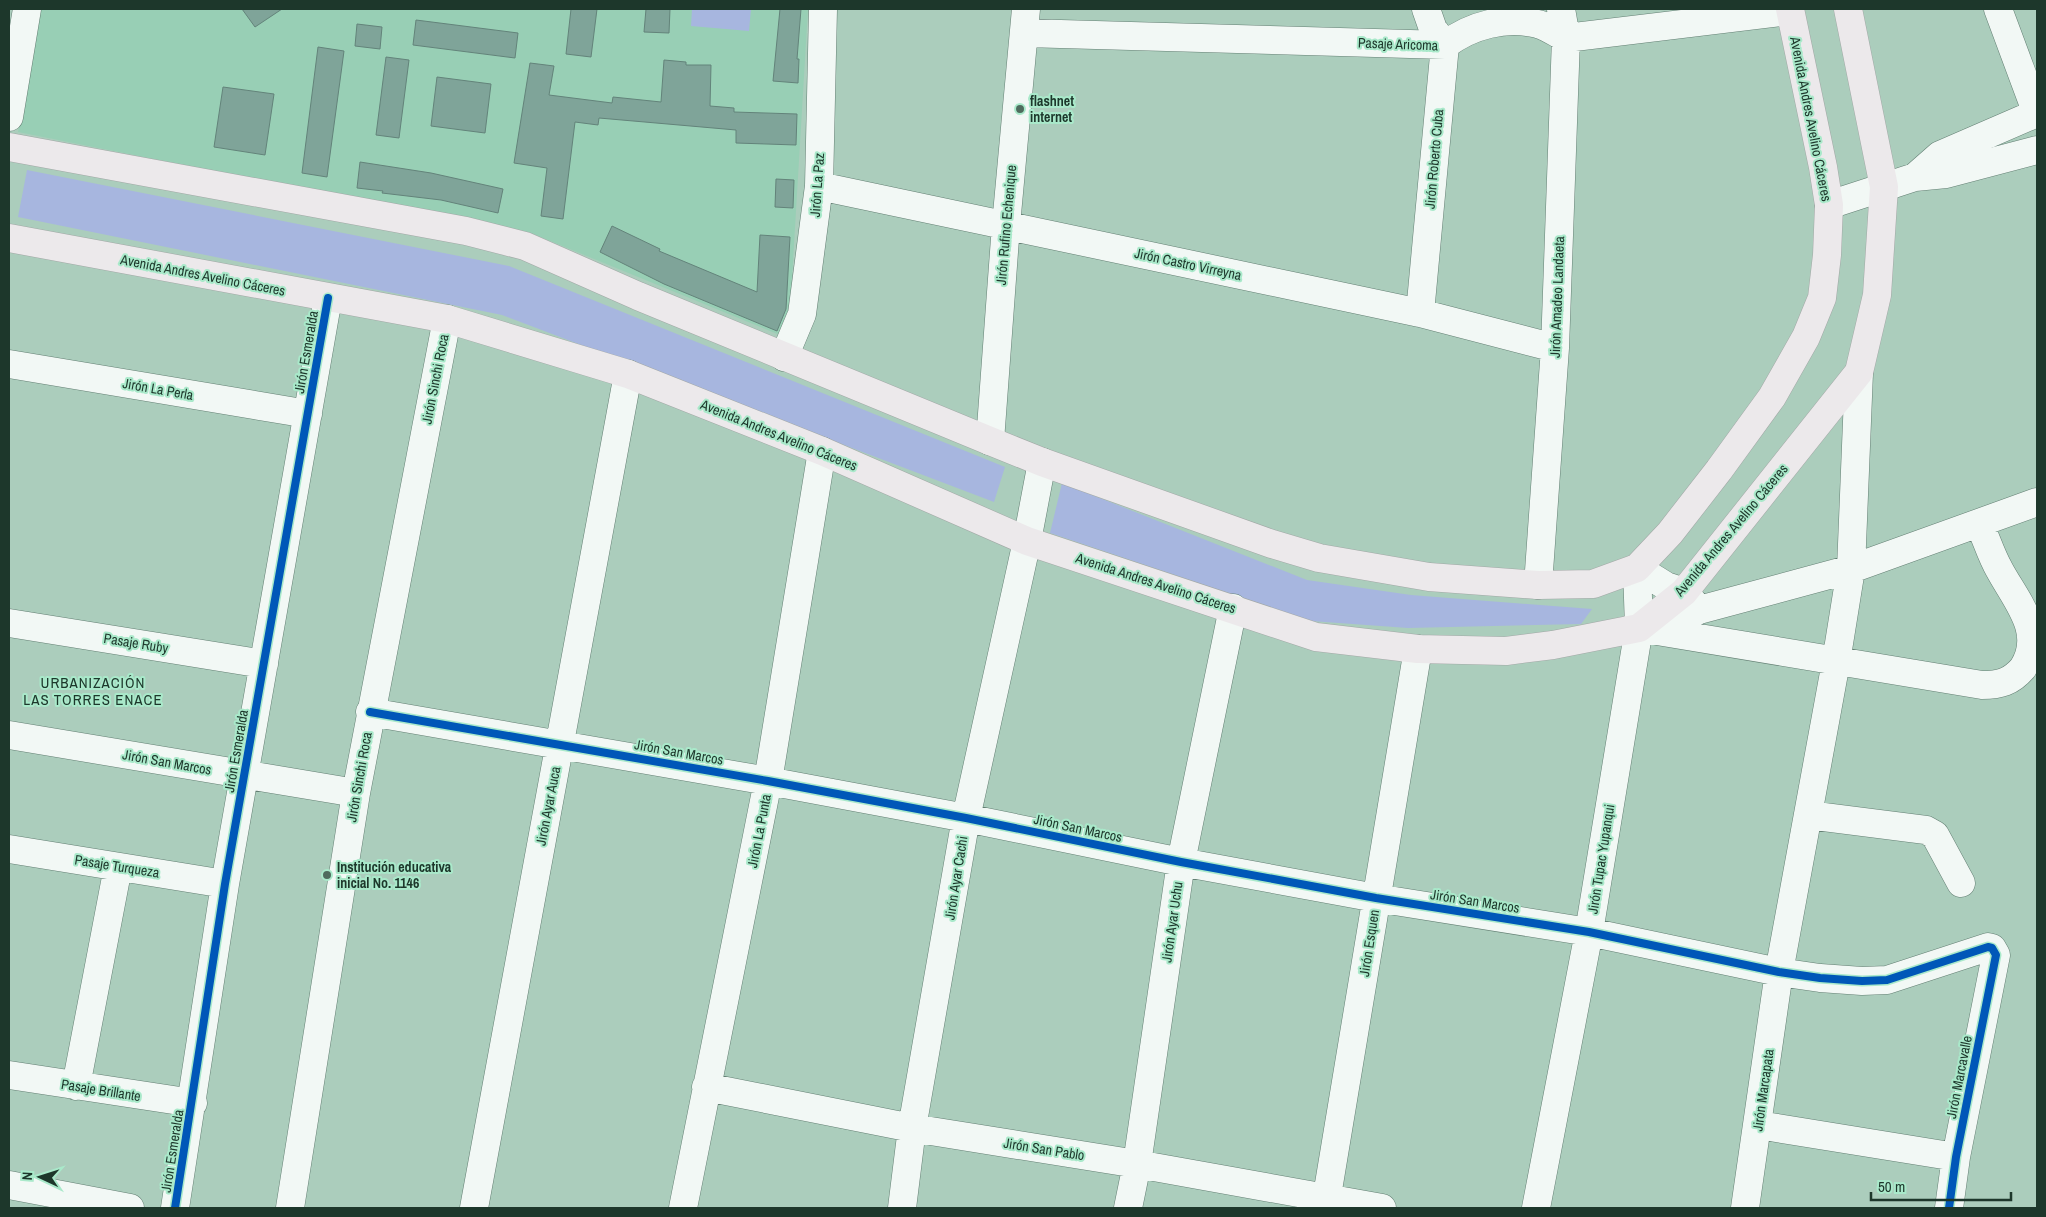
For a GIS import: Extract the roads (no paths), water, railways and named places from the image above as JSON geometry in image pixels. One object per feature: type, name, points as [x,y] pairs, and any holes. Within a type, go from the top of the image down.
[{"type":"main road","name":"Avenida Andres Avelino Cáceres","points":[[9,238],[447,319],[628,374],[822,451],[1027,541],[1316,637],[1418,649],[1506,651],[1553,645],[1639,628],[1692,601],[1859,372],[1877,295],[1884,187],[1848,9]]},
{"type":"main road","name":"Avenida Andres Avelino Cáceres","points":[[9,147],[456,229],[525,246],[784,357],[1042,462],[1272,544],[1319,558],[1429,577],[1538,585],[1593,584],[1637,568],[1670,533],[1719,470],[1772,396],[1806,337],[1822,298],[1827,255],[1829,205],[1823,167],[1790,10]]},
{"type":"street","points":[[9,117],[27,9]]},
{"type":"street","name":"Jirón La Paz","points":[[784,357],[802,314],[819,186],[823,9]]},
{"type":"street","points":[[1426,9],[1433,29],[1445,46]]},
{"type":"street","name":"Jirón Amadeo Landaeta","points":[[1538,585],[1555,348],[1566,38],[1561,9]]},
{"type":"street","points":[[1915,176],[1940,156],[2037,114],[1998,9]]},
{"type":"street","points":[[1566,38],[1790,10]]},
{"type":"street","name":"Pasaje Aricoma","points":[[1025,21],[1445,46],[1458,35],[1477,27],[1514,21],[1540,24],[1566,38]]},
{"type":"street","name":"Jirón Rufino Echenique","points":[[990,441],[1006,225],[1025,21]]},
{"type":"street","name":"Jirón Roberto Cuba","points":[[1420,313],[1445,46]]},
{"type":"street","points":[[1829,205],[1915,176],[1946,174],[2037,150]]},
{"type":"street","name":"Jirón Castro Virreyna","points":[[819,186],[1420,313],[1555,348]]},
{"type":"street","name":"Jirón Esmeralda","points":[[175,1208],[226,884],[328,298]]},
{"type":"street","name":"Jirón Sinchi Roca","points":[[290,1208],[370,712],[447,319]]},
{"type":"street","name":"Jirón La Perla","points":[[9,364],[308,414]]},
{"type":"street","name":"Jirón Marcapata","points":[[1745,1208],[1779,972],[1836,662],[1851,569],[1859,372]]},
{"type":"street","name":"Jirón Ayar Auca","points":[[474,1208],[628,374]]},
{"type":"street","name":"Jirón La Punta","points":[[683,1208],[706,1087],[741,925],[768,781],[822,451]]},
{"type":"street","name":"Jirón Ayar Cachi","points":[[902,1208],[912,1128],[966,818],[1027,541],[1042,462]]},
{"type":"street","points":[[1637,568],[1692,601],[1851,569],[2037,502]]},
{"type":"street","points":[[1639,628],[1836,662],[1892,669],[1982,685],[1998,685],[2018,674],[2031,657],[2034,648],[2034,635],[2027,612],[1998,569],[1979,523]]},
{"type":"street","name":"Jirón Tupac Yupanqui","points":[[1536,1208],[1590,932],[1639,628],[1637,568]]},
{"type":"street","name":"Jirón Ayar Uchu","points":[[1128,1208],[1181,862],[1233,608]]},
{"type":"street","name":"Pasaje Ruby","points":[[9,622],[264,664]]},
{"type":"street","name":"Jirón Esquen","points":[[1326,1204],[1418,649]]},
{"type":"street","name":"Jirón San Marcos","points":[[370,712],[768,781],[1376,898],[1590,932],[1779,972],[1828,979],[1887,980],[1988,947],[1995,951]]},
{"type":"street","name":"Jirón San Marcos","points":[[9,735],[356,793]]},
{"type":"street","points":[[1808,815],[1926,830],[1935,835],[1961,883]]},
{"type":"street","name":"Pasaje Turqueza","points":[[9,849],[226,884]]},
{"type":"street","points":[[76,1086],[118,866]]},
{"type":"street","name":"Jirón Marcavalle","points":[[1949,1208],[1956,1157],[1995,951]]},
{"type":"street","name":"Pasaje Brillante","points":[[9,1075],[193,1103]]},
{"type":"street","name":"Jirón San Pablo","points":[[706,1087],[912,1128],[1136,1164],[1326,1204],[1382,1208]]},
{"type":"street","points":[[1758,1125],[1956,1157]]},
{"type":"street","points":[[9,1185],[130,1208]]},
{"type":"place","name":"flashnet internet","points":[[1020,109]]},
{"type":"place","name":"Institución educativa inicial No. 1146","points":[[327,875]]},
{"type":"district","name":"URBANIZACIÓN LAS TORRES ENACE","points":[[93,692]]}]
